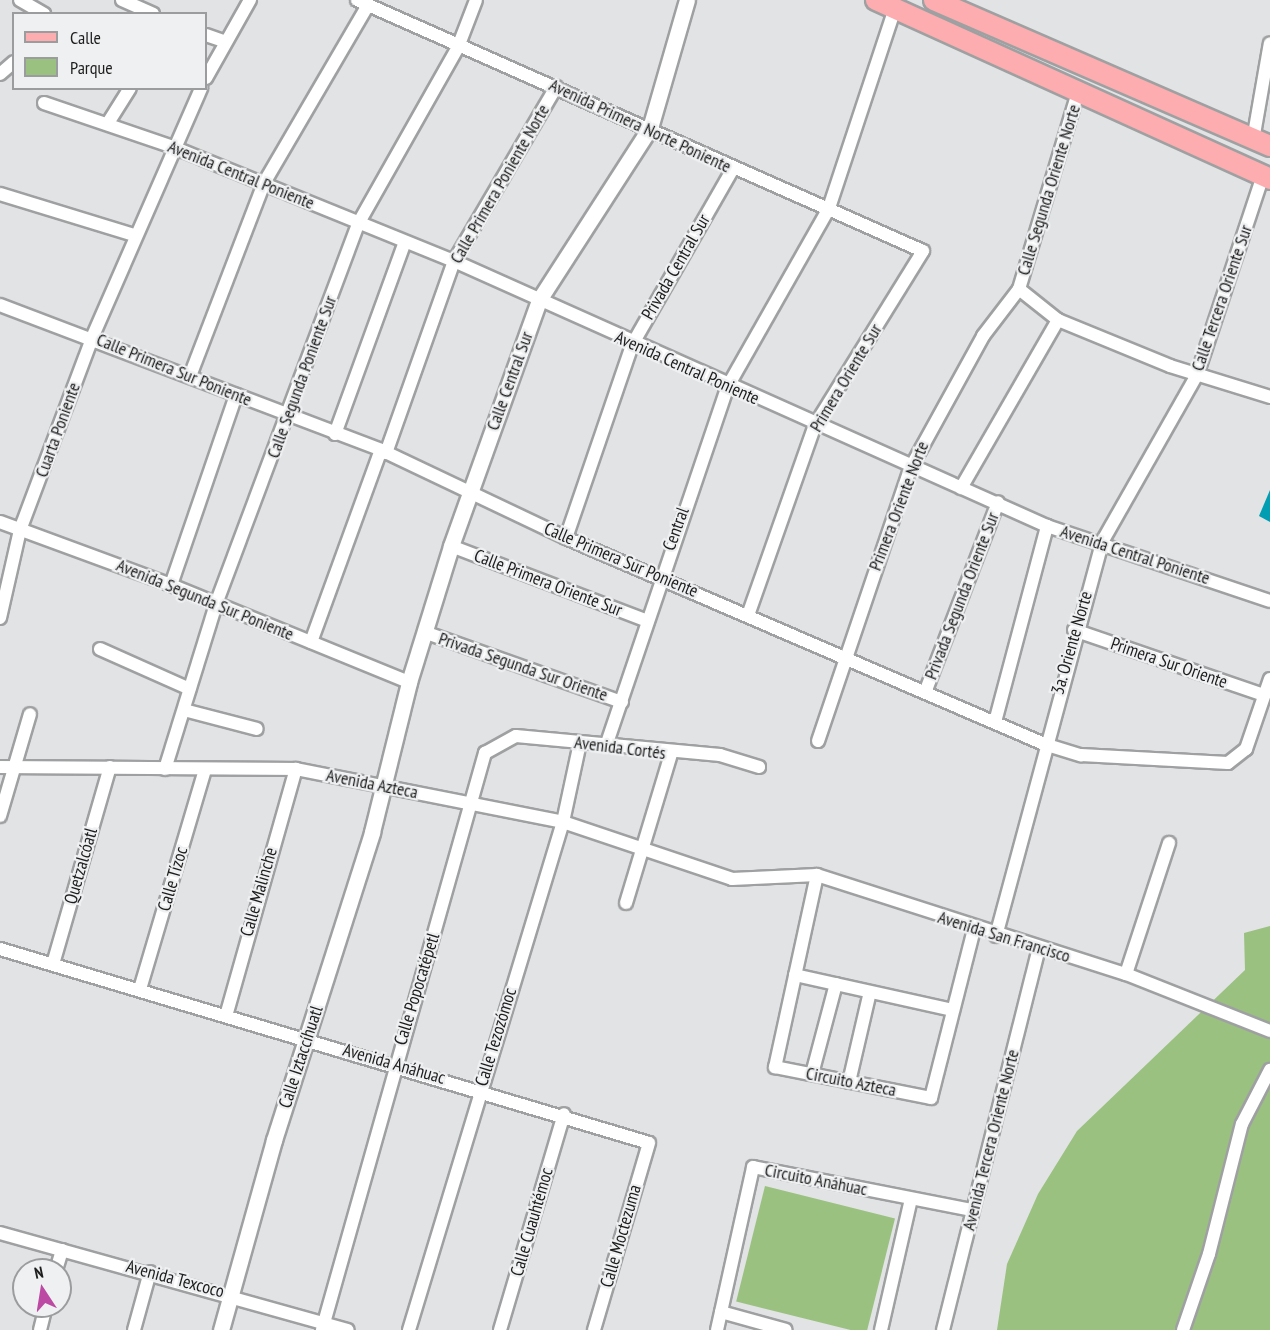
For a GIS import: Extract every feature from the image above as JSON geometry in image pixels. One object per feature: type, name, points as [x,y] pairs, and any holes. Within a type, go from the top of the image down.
[{"type":"main road","points":[[876,0],[1267,177]]},
{"type":"main road","points":[[934,0],[1262,143]]},
{"type":"street","points":[[20,0],[41,12]]},
{"type":"street","points":[[122,0],[149,12]]},
{"type":"street","points":[[207,76],[223,41],[249,0]]},
{"type":"street","name":"Calle Segunda Poniente Sur","points":[[165,769],[216,604],[289,416],[358,224],[458,48],[476,0]]},
{"type":"street","name":"Calle Central Sur","points":[[384,785],[409,682],[451,546],[539,300],[650,128],[687,0]]},
{"type":"street","points":[[190,376],[264,183],[362,3]]},
{"type":"street","name":"Avenida Primera Norte Poniente","points":[[362,3],[458,48],[650,128],[733,169],[829,208],[923,251]]},
{"type":"street","points":[[728,386],[829,208],[895,8]]},
{"type":"street","points":[[207,35],[223,41]]},
{"type":"street","points":[[1262,143],[1270,43]]},
{"type":"street","points":[[0,75],[12,64]]},
{"type":"street","name":"Calle Primera Poniente Norte","points":[[311,642],[454,261],[556,87]]},
{"type":"street","points":[[108,123],[129,90]]},
{"type":"street","name":"Cuarta Poniente","points":[[1,614],[20,530],[92,338],[134,235],[200,90]]},
{"type":"street","name":"Calle Segunda Oriente Norte","points":[[1019,289],[1078,92]]},
{"type":"street","name":"Avenida Central Poniente","points":[[44,103],[173,147],[358,224],[454,261],[632,345],[910,469],[998,502],[1047,526],[1102,542],[1270,601]]},
{"type":"street","name":"Privada Central Sur","points":[[566,538],[632,345],[733,169]]},
{"type":"street","name":"Calle Tercera Oriente Sur","points":[[1102,542],[1197,375],[1267,177]]},
{"type":"street","points":[[0,194],[134,235]]},
{"type":"street","points":[[334,434],[405,242]]},
{"type":"street","name":"Primera Oriente Sur","points":[[748,615],[815,425],[923,251]]},
{"type":"street","points":[[1019,289],[1058,320],[1197,375],[1270,397]]},
{"type":"street","name":"Primera Oriente Norte","points":[[818,741],[844,654],[910,469],[983,336],[1019,289]]},
{"type":"street","name":"Calle Primera Sur Poniente","points":[[0,305],[92,338],[384,452],[471,491],[566,538],[844,654],[1044,744],[1102,757],[1228,764],[1246,749],[1264,695]]},
{"type":"street","points":[[961,488],[1058,320]]},
{"type":"street","name":"Central","points":[[607,743],[622,702],[645,620],[728,386]]},
{"type":"street","points":[[171,585],[236,395]]},
{"type":"street","name":"Privada Segunda Oriente Sur","points":[[927,690],[998,502]]},
{"type":"street","name":"Avenida Segunda Sur Poniente","points":[[0,522],[171,585],[409,682]]},
{"type":"street","points":[[995,722],[1047,526]]},
{"type":"street","name":"3a. Oriente Norte","points":[[1044,744],[1074,630],[1102,542]]},
{"type":"street","name":"Calle Primera Oriente Sur","points":[[451,546],[645,620]]},
{"type":"street","name":"Primera Sur Oriente","points":[[1074,630],[1264,695]]},
{"type":"street","name":"Privada Segunda Sur Oriente","points":[[424,632],[622,702]]},
{"type":"street","points":[[100,649],[190,689]]},
{"type":"street","points":[[1264,695],[1270,679]]},
{"type":"street","points":[[184,710],[257,729]]},
{"type":"street","points":[[0,816],[30,714]]},
{"type":"street","name":"Avenida Cortés","points":[[485,753],[516,736],[580,743],[607,743],[670,754],[736,757],[759,767]]},
{"type":"street","name":"Calle Tezozómoc","points":[[409,1330],[480,1089],[563,822],[580,743]]},
{"type":"street","points":[[996,936],[1044,744]]},
{"type":"street","name":"Calle Popocatépetl","points":[[323,1326],[394,1065],[472,806],[485,753]]},
{"type":"street","points":[[626,903],[670,754]]},
{"type":"street","name":"Avenida Azteca","points":[[0,767],[296,769],[384,785],[472,806],[563,822],[732,879]]},
{"type":"street","name":"Quetzalcóatl","points":[[52,964],[110,767]]},
{"type":"street","name":"Calle Tízoc","points":[[140,989],[205,769]]},
{"type":"street","name":"Calle Malinche","points":[[226,1016],[296,769]]},
{"type":"street","name":"Calle Iztaccíhuatl","points":[[221,1330],[384,785]]},
{"type":"street","points":[[1126,974],[1169,843]]},
{"type":"street","name":"Avenida San Francisco","points":[[732,879],[817,875],[974,929],[1126,974],[1270,1031]]},
{"type":"street","name":"Circuito Azteca","points":[[817,875],[776,1067],[931,1098],[974,929]]},
{"type":"street","name":"Avenida Anáhuac","points":[[0,949],[564,1114],[649,1143]]},
{"type":"street","name":"Avenida Tercera Oriente Norte","points":[[943,1330],[1039,949]]},
{"type":"street","points":[[795,975],[953,1010]]},
{"type":"street","points":[[812,1074],[836,984]]},
{"type":"street","points":[[849,1082],[870,992]]},
{"type":"street","points":[[1183,1330],[1209,1254],[1242,1124],[1270,1070]]},
{"type":"street","name":"Calle Cuauhtémoc","points":[[500,1330],[564,1114]]},
{"type":"street","name":"Calle Moctezuma","points":[[594,1330],[649,1143]]},
{"type":"street","name":"Circuito Anáhuac","points":[[717,1330],[753,1167],[911,1199]]},
{"type":"street","points":[[881,1330],[911,1199],[973,1210]]},
{"type":"street","name":"Avenida Texcoco","points":[[0,1233],[232,1294],[323,1326],[348,1330]]},
{"type":"street","points":[[60,1258],[62,1250]]},
{"type":"street","points":[[134,1330],[150,1272]]},
{"type":"street","points":[[722,1312],[786,1330]]},
{"type":"green space","points":[[1270,926],[1270,1330],[997,1330],[1007,1264],[1038,1194],[1077,1131],[1245,970],[1244,933]]},
{"type":"green space","points":[[765,1186],[895,1218],[867,1330],[851,1330],[736,1301]]},
{"type":"water","points":[[1270,490],[1270,522],[1259,516]]}]
